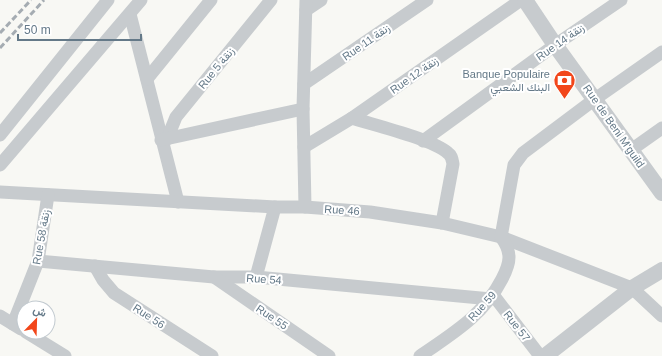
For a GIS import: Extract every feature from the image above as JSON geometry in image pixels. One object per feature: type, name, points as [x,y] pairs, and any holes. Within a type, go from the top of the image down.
[{"type":"street","points":[[0,135],[108,0]]},
{"type":"street","points":[[0,165],[141,0]]},
{"type":"street","points":[[147,79],[211,0]]},
{"type":"street","name":"Rue 5 زنقة","points":[[164,140],[176,117],[271,0]]},
{"type":"street","points":[[305,207],[304,84],[306,5],[321,0]]},
{"type":"street","name":"Rue 11 زنقة","points":[[304,84],[427,0]]},
{"type":"street","name":"Rue 12 زنقة","points":[[304,147],[352,118],[521,0]]},
{"type":"street","name":"Rue de Beni M'guild","points":[[525,0],[662,193]]},
{"type":"street","name":"Rue 14 زنقة","points":[[423,141],[555,44],[621,0]]},
{"type":"street","points":[[130,14],[164,140],[178,202]]},
{"type":"street","points":[[500,237],[514,165],[523,153],[595,98],[662,52]]},
{"type":"street","points":[[164,140],[304,110]]},
{"type":"street","points":[[352,118],[423,141],[443,149],[451,155],[453,164],[442,223]]},
{"type":"street","points":[[631,150],[662,128]]},
{"type":"street","name":"Rue 46","points":[[0,192],[275,207],[305,207],[370,212],[442,223],[500,237],[632,288],[662,316]]},
{"type":"street","name":"Rue 58 زنقة","points":[[28,300],[38,261],[48,195]]},
{"type":"street","points":[[256,277],[275,207]]},
{"type":"street","name":"Rue 59","points":[[420,356],[462,327],[492,298],[506,271],[508,262],[508,246],[500,237]]},
{"type":"street","name":"Rue 54","points":[[38,261],[214,277],[256,277],[492,298]]},
{"type":"street","name":"Rue 56","points":[[95,266],[103,280],[114,293],[212,356]]},
{"type":"street","points":[[545,356],[632,288],[662,270]]},
{"type":"street","name":"Rue 55","points":[[214,277],[329,356]]},
{"type":"street","name":"Rue 57","points":[[492,298],[540,356]]},
{"type":"street","points":[[0,316],[16,326]]},
{"type":"street","points":[[39,340],[65,356]]},
{"type":"railway","points":[[0,33],[31,0]]},
{"type":"railway","points":[[0,48],[44,0]]},
{"type":"place","name":"Banque Populaire البنك الشعبي","points":[[565,100]]}]
